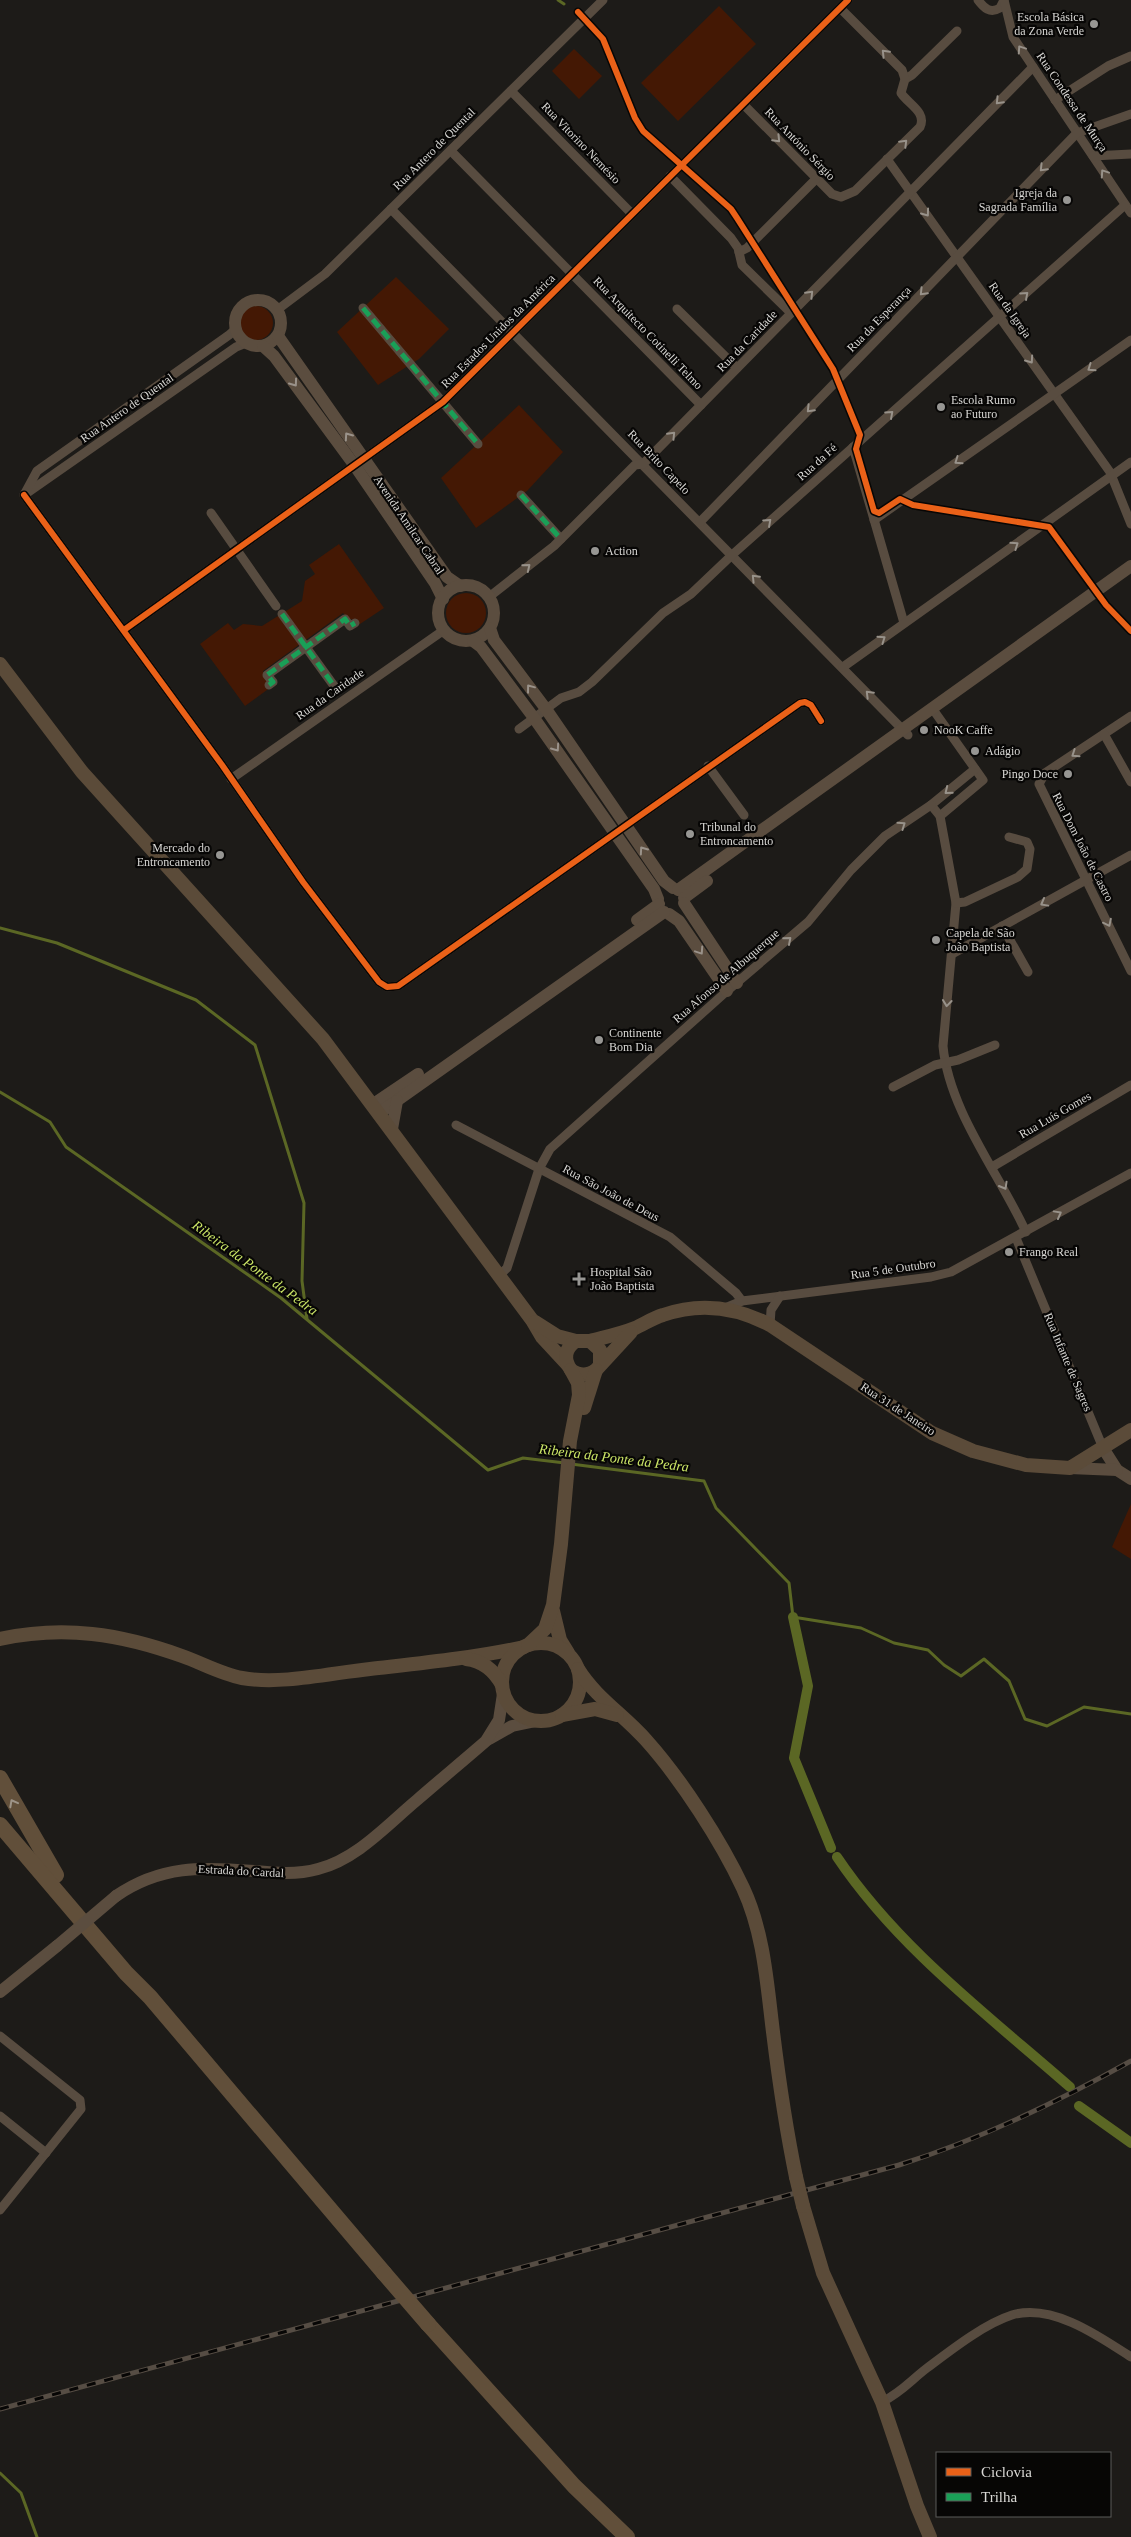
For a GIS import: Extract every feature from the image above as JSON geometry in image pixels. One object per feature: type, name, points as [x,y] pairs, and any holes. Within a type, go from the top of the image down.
[{"type":"highway","points":[[0,1778],[48,1874]]},
{"type":"highway","points":[[0,1811],[126,1973],[150,1996],[428,2324],[574,2486],[627,2537]]},
{"type":"highway","points":[[0,1825],[48,1874]]},
{"type":"highway","points":[[0,1840],[48,1874]]},
{"type":"main road","points":[[0,664],[82,772],[323,1039],[375,1110],[392,1129],[532,1320],[542,1337],[569,1367],[578,1383],[579,1395],[566,1484],[562,1544],[553,1605],[545,1629],[508,1661],[503,1672],[503,1689]]},
{"type":"main road","name":"Rua 31 de Janeiro","points":[[635,1328],[663,1315],[693,1308],[725,1308],[748,1314],[770,1325],[932,1433],[973,1451],[1026,1464],[1070,1468]]},
{"type":"main road","points":[[532,1320],[557,1336],[583,1341],[600,1350],[598,1367],[587,1395],[573,1442]]},
{"type":"main road","points":[[569,1367],[567,1350],[583,1341],[635,1328]]},
{"type":"main road","points":[[569,1367],[584,1375],[598,1367],[635,1328]]},
{"type":"main road","points":[[1070,1468],[1131,1430]]},
{"type":"main road","points":[[553,1605],[557,1630],[578,1670],[594,1691],[626,1720],[661,1758],[684,1789],[730,1863],[749,1901],[762,1948],[783,2113],[803,2206],[833,2297],[882,2402],[917,2506],[930,2537]]},
{"type":"main road","points":[[0,1638],[39,1631],[82,1633],[138,1642],[230,1675],[254,1679],[284,1678],[460,1659],[526,1646],[550,1644],[569,1654]]},
{"type":"main road","points":[[0,1646],[82,1633]]},
{"type":"main road","points":[[460,1659],[474,1660],[486,1666],[497,1676],[516,1712],[536,1721],[548,1721],[562,1715],[571,1708],[578,1695],[580,1680],[578,1670]]},
{"type":"main road","points":[[562,1715],[601,1710],[626,1720]]},
{"type":"street","name":"Rua Antero de Quental","points":[[277,310],[325,274],[603,0]]},
{"type":"street","name":"Rua Estados Unidos da América","points":[[124,630],[443,402],[848,0]]},
{"type":"street","points":[[978,0],[986,9],[992,11],[1000,8],[1004,0]]},
{"type":"street","name":"Rua Condessa de Murça","points":[[1004,0],[1013,37],[1131,213]]},
{"type":"street","points":[[840,8],[902,70],[905,79],[901,93],[920,113],[922,120],[920,127],[887,160]]},
{"type":"street","points":[[905,79],[912,75],[957,31]]},
{"type":"street","points":[[1055,100],[1108,66],[1131,56]]},
{"type":"street","name":"Rua da Caridade","points":[[489,598],[562,538],[635,465],[643,464],[1033,67]]},
{"type":"street","name":"Rua Vitorino Nemésio","points":[[511,91],[632,214]]},
{"type":"street","name":"Rua António Sérgio","points":[[743,104],[832,194],[841,197],[855,191],[887,160]]},
{"type":"street","points":[[1077,133],[1131,114]]},
{"type":"street","name":"Rua da Esperança","points":[[700,522],[1077,133]]},
{"type":"street","name":"Rua Arquitecto Cotinelli Telmo","points":[[451,151],[700,405]]},
{"type":"street","points":[[1093,156],[1131,154]]},
{"type":"street","name":"Rua da Igreja","points":[[887,160],[1111,476],[1131,524]]},
{"type":"street","points":[[670,176],[731,238],[739,252],[742,265],[791,313]]},
{"type":"street","points":[[739,252],[747,248],[816,179]]},
{"type":"street","name":"Rua da Fé","points":[[519,728],[561,698],[579,692],[592,682],[663,613],[690,594],[1125,205]]},
{"type":"street","name":"Rua Brito Capelo","points":[[391,209],[905,731]]},
{"type":"street","points":[[264,301],[277,310],[281,322],[278,336],[263,346],[246,343],[236,328],[237,313],[248,302],[264,301]]},
{"type":"street","points":[[363,308],[478,444]]},
{"type":"street","points":[[676,309],[737,368]]},
{"type":"street","name":"Rua Antero de Quental","points":[[24,495],[37,471],[229,335],[236,328]]},
{"type":"street","name":"Avenida Amilcar Cabral","points":[[278,336],[360,462],[443,599]]},
{"type":"street","points":[[874,520],[1131,340]]},
{"type":"street","name":"Rua Antero de Quental","points":[[24,495],[236,347],[246,343]]},
{"type":"street","name":"Avenida Amilcar Cabral","points":[[263,346],[274,356],[360,462],[447,576],[460,586]]},
{"type":"street","points":[[853,448],[904,623]]},
{"type":"street","points":[[842,667],[1131,462]]},
{"type":"street","points":[[24,495],[124,630],[303,882],[379,982],[387,987],[398,986],[800,703],[805,702],[811,705],[821,721]]},
{"type":"street","points":[[521,495],[562,538]]},
{"type":"street","points":[[211,513],[276,606]]},
{"type":"street","points":[[934,711],[1131,566]]},
{"type":"street","points":[[663,907],[662,891],[680,895],[905,731],[1131,576]]},
{"type":"street","points":[[460,586],[476,588],[489,598],[494,613],[490,628],[480,638],[473,641],[456,640],[444,630],[439,614],[443,599],[453,589],[460,586]]},
{"type":"street","points":[[282,614],[337,690]]},
{"type":"street","points":[[269,685],[273,682],[268,675],[345,619],[350,626],[355,623]]},
{"type":"street","points":[[490,628],[494,640],[546,710],[620,829],[663,907],[679,921],[732,987]]},
{"type":"street","name":"Rua da Caridade","points":[[231,779],[444,630]]},
{"type":"street","points":[[473,641],[481,647],[620,829],[664,881],[680,895],[732,987]]},
{"type":"street","points":[[934,711],[983,780],[940,816]]},
{"type":"street","name":"Rua Dom João de Castro","points":[[1131,716],[1043,775],[1039,784],[1131,971]]},
{"type":"street","points":[[1104,734],[1131,782]]},
{"type":"street","points":[[708,766],[744,815]]},
{"type":"street","name":"Rua Afonso de Albuquerque","points":[[499,1276],[508,1268],[539,1169],[550,1149],[808,922],[851,870],[885,836],[931,805],[975,769]]},
{"type":"street","points":[[931,805],[940,816],[956,903],[943,1046],[945,1063],[970,1129],[1009,1196],[1026,1232]]},
{"type":"street","points":[[956,903],[965,902],[1018,877],[1027,869],[1030,849],[1027,842],[1010,837]]},
{"type":"street","points":[[952,954],[1131,855]]},
{"type":"street","points":[[375,1110],[663,907],[680,910],[680,895]]},
{"type":"street","points":[[1002,926],[1028,972]]},
{"type":"street","points":[[893,1088],[935,1065],[995,1045]]},
{"type":"street","points":[[357,1085],[368,1092],[393,1098]]},
{"type":"street","name":"Rua Luís Gomes","points":[[992,1166],[1131,1085]]},
{"type":"street","points":[[392,1129],[393,1098]]},
{"type":"street","name":"Rua São João de Deus","points":[[456,1125],[670,1238],[736,1293],[742,1301]]},
{"type":"street","name":"Rua 5 de Outubro","points":[[725,1308],[742,1301],[951,1272],[1016,1238],[1131,1173]]},
{"type":"street","name":"Rua Infante de Sagres","points":[[1016,1238],[1103,1448],[1117,1470],[1131,1479]]},
{"type":"street","points":[[770,1325],[771,1310],[780,1296]]},
{"type":"street","name":"Rua 31 de Janeiro","points":[[1070,1468],[1117,1470]]},
{"type":"street","points":[[480,1746],[492,1734],[499,1720],[503,1689]]},
{"type":"street","points":[[480,1746],[512,1726],[536,1721]]},
{"type":"street","name":"Estrada do Cardal","points":[[0,1992],[116,1896],[145,1879],[180,1870],[211,1868],[280,1873],[310,1871],[330,1865],[346,1857],[373,1838],[480,1746]]},
{"type":"street","points":[[0,2036],[80,2100],[81,2109],[46,2153],[4,2198],[0,2210]]},
{"type":"street","points":[[0,2116],[46,2153]]},
{"type":"street","points":[[882,2402],[907,2387],[926,2369],[986,2328],[1002,2319],[1022,2313],[1044,2314],[1070,2323],[1131,2357]]},
{"type":"shaded area","points":[[719,6],[756,44],[678,121],[641,83]]},
{"type":"shaded area","points":[[574,49],[602,76],[579,99],[552,71]]},
{"type":"shaded area","points":[[396,277],[449,329],[419,359],[378,385],[337,332]]},
{"type":"shaded area","points":[[256,306],[263,307],[268,311],[272,316],[272,330],[268,335],[263,339],[256,340],[249,339],[244,335],[240,330],[239,323],[240,316],[244,311],[249,307]]},
{"type":"shaded area","points":[[519,405],[563,452],[527,491],[476,528],[441,478]]},
{"type":"shaded area","points":[[339,544],[384,608],[357,626],[352,619],[349,620],[343,613],[263,671],[271,687],[245,706],[200,644],[228,623],[234,630],[243,624],[262,626],[302,601],[305,581],[315,574],[309,565]]},
{"type":"shaded area","points":[[470,593],[477,596],[483,602],[486,613],[485,621],[477,630],[470,633],[462,633],[455,630],[447,621],[446,609],[449,602],[458,594]]},
{"type":"shaded area","points":[[1131,1504],[1131,1559],[1112,1547]]},
{"type":"waterway","points":[[558,0],[564,4]]},
{"type":"waterway","points":[[0,928],[57,943],[196,1000],[255,1045],[304,1203],[302,1281],[307,1319]]},
{"type":"waterway","name":"Ribeira da Ponte da Pedra","points":[[0,1092],[50,1122],[66,1147],[281,1298],[488,1470],[523,1458],[565,1463]]},
{"type":"waterway","name":"Ribeira da Ponte da Pedra","points":[[571,1464],[704,1481],[716,1508],[789,1583],[793,1617],[861,1628],[894,1643],[928,1650],[944,1665],[961,1676],[984,1659],[1009,1681],[1025,1719],[1047,1726],[1084,1707],[1131,1714]]},
{"type":"waterway","points":[[793,1617],[808,1686],[794,1758],[831,1848]]},
{"type":"waterway","points":[[837,1857],[861,1890],[916,1951],[946,1980],[1070,2087]]},
{"type":"waterway","points":[[1079,2106],[1131,2143]]},
{"type":"waterway","points":[[0,2473],[21,2493],[37,2537]]},
{"type":"railway","points":[[0,2409],[899,2165],[989,2132],[1075,2091],[1131,2061]]},
{"type":"marked path","points":[[363,308],[478,444]]},
{"type":"marked path","points":[[521,495],[561,539]]},
{"type":"marked path","points":[[282,614],[337,690]]},
{"type":"marked path","points":[[269,685],[273,682],[267,675],[345,619],[350,626],[355,623]]},
{"type":"cycle path","points":[[124,630],[443,402],[848,0]]},
{"type":"cycle path","points":[[578,12],[603,39],[635,118],[643,131],[731,209],[833,369],[860,435],[856,449],[874,511],[879,513],[900,499],[913,505],[1049,527],[1106,605],[1131,631]]},
{"type":"cycle path","points":[[24,495],[222,765],[303,882],[379,982],[387,987],[398,986],[800,703],[805,702],[811,705],[821,721]]},
{"type":"place","name":"Escola Básica da Zona Verde","points":[[1094,24]]},
{"type":"place","name":"Igreja da Sagrada Família","points":[[1067,200]]},
{"type":"place","name":"Escola Rumo ao Futuro","points":[[941,407]]},
{"type":"place","name":"Action","points":[[595,551]]},
{"type":"place","name":"NooK Caffe","points":[[924,730]]},
{"type":"place","name":"Adágio","points":[[975,751]]},
{"type":"place","name":"Pingo Doce","points":[[1068,774]]},
{"type":"place","name":"Tribunal do Entroncamento","points":[[690,834]]},
{"type":"place","name":"Mercado do Entroncamento","points":[[220,855]]},
{"type":"place","name":"Capela de São João Baptista","points":[[936,940]]},
{"type":"place","name":"Continente Bom Dia","points":[[599,1040]]},
{"type":"place","name":"Frango Real","points":[[1009,1252]]},
{"type":"place","name":"Hospital São João Baptista","points":[[579,1279]]}]
